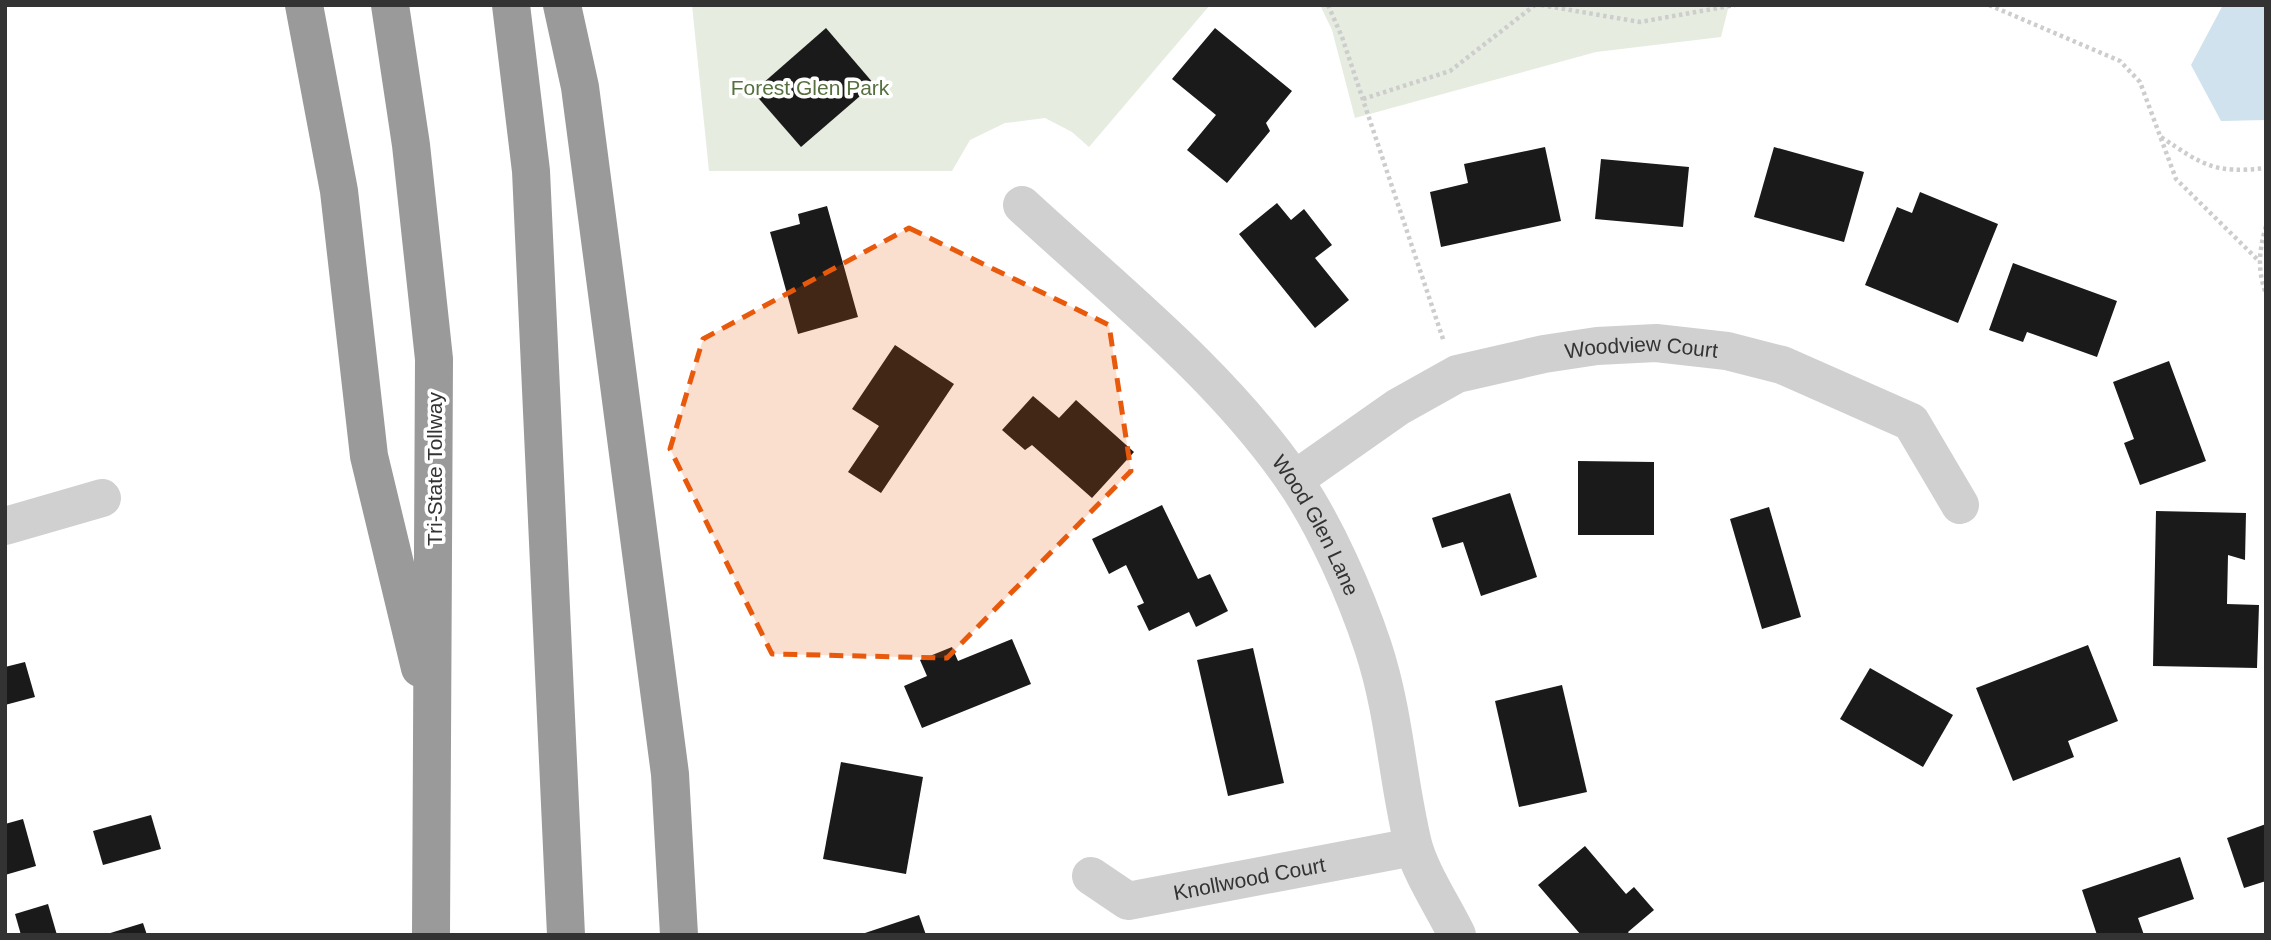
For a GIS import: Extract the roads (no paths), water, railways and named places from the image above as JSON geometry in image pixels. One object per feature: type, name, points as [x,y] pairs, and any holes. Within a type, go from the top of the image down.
[{"type":"highway","points":[[304,5],[339,191],[369,456],[433,724]]},
{"type":"highway","name":"Tri-State Tollway","points":[[390,5],[411,145],[434,359],[431,935]]},
{"type":"highway","points":[[511,5],[531,171],[566,935]]},
{"type":"highway","points":[[562,5],[580,87],[670,774],[679,935]]},
{"type":"highway","points":[[423,935],[430,890]]},
{"type":"street","name":"Wood Glen Lane","points":[[1022,205],[1198,367],[1294,480],[1337,560],[1372,645],[1396,739],[1413,847],[1457,935]]},
{"type":"street","name":"Woodview Court","points":[[1294,480],[1398,407],[1457,374],[1544,354],[1597,346],[1657,343],[1727,351],[1782,365],[1911,422],[1960,505]]},
{"type":"street","points":[[5,526],[102,498]]},
{"type":"street","name":"Knollwood Court","points":[[1091,876],[1128,901],[1413,847]]},
{"type":"water","points":[[2223,5],[2266,5],[2266,120],[2221,121],[2191,65]]},
{"type":"park label","name":"Forest Glen Park","points":[[810,87]]}]
